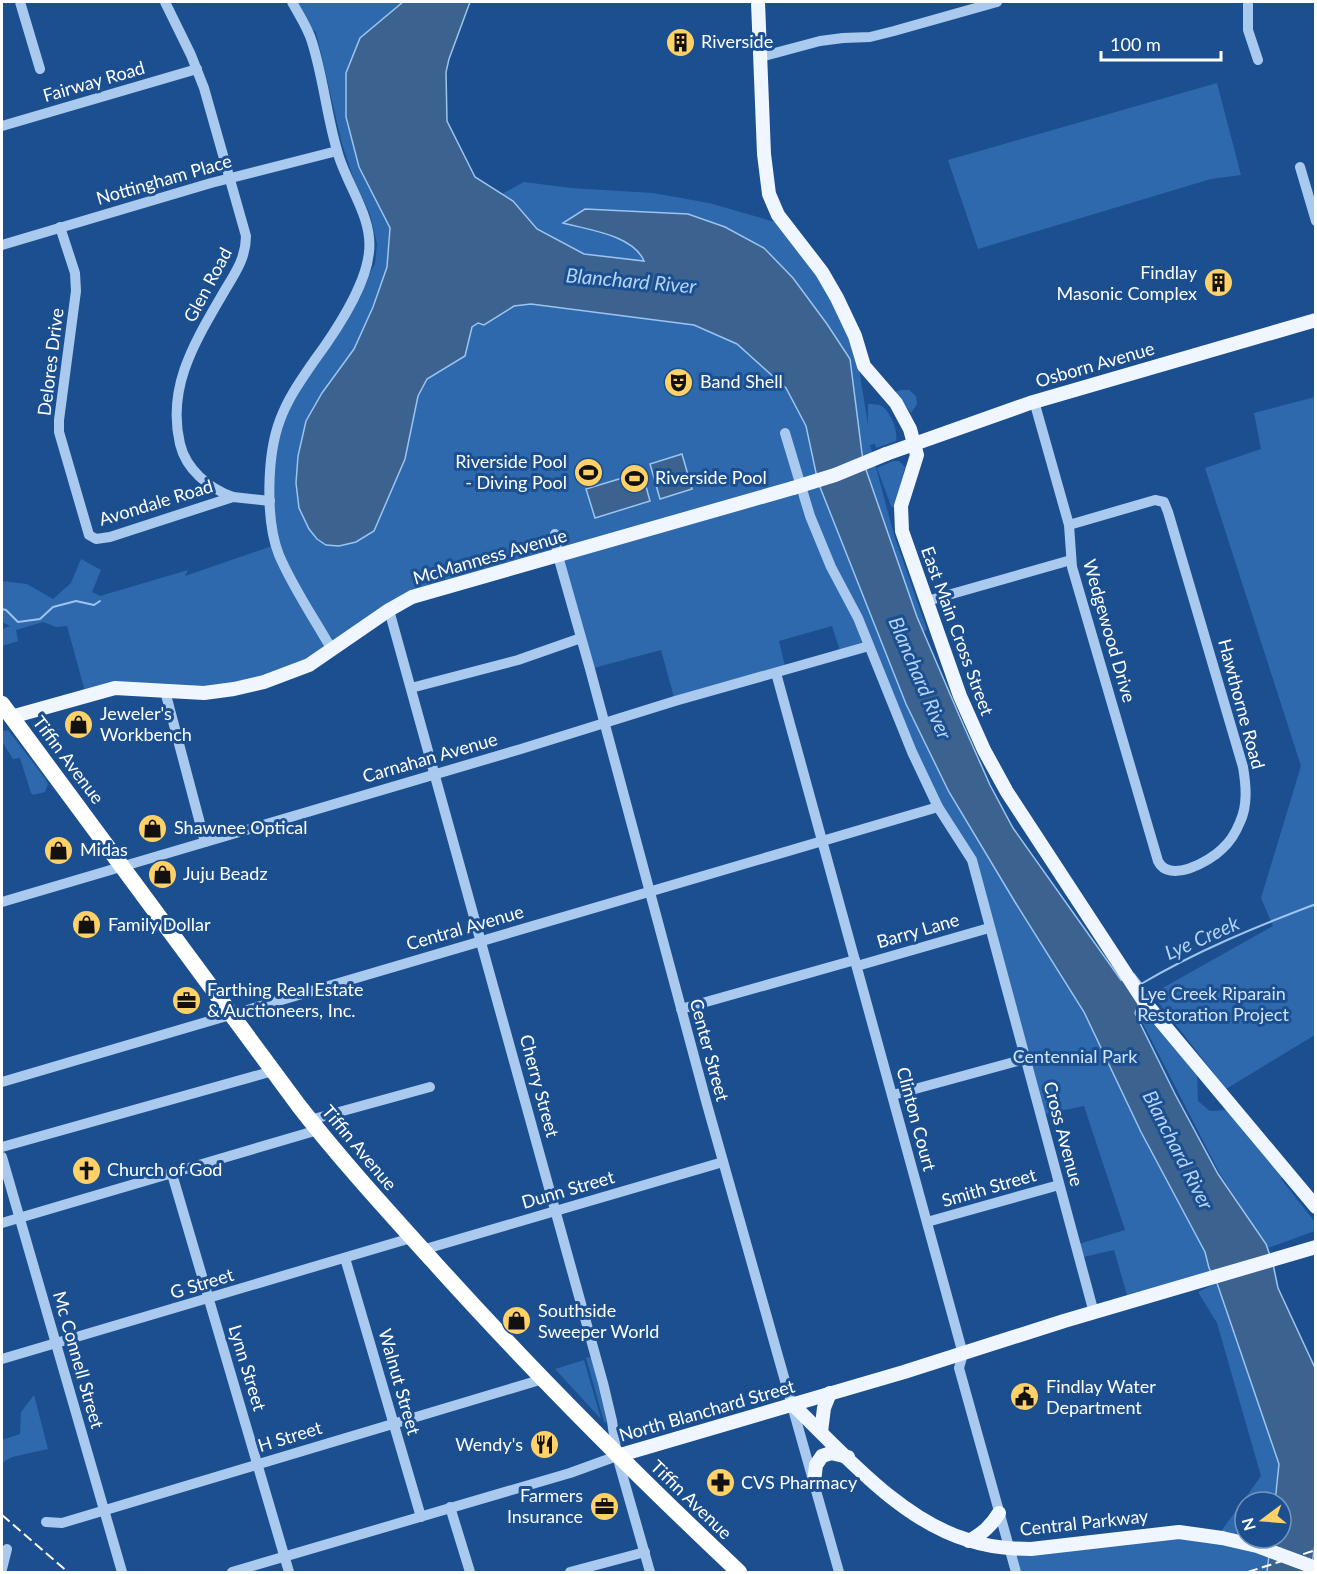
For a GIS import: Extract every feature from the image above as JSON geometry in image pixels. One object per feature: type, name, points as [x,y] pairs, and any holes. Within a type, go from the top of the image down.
[{"type":"highway","name":"Tiffin Avenue","points":[[5,714],[123,866],[314,1125],[417,1244],[543,1379],[617,1456],[739,1572]]},
{"type":"main road","name":"East Main Cross Street","points":[[758,2],[765,171],[773,205],[785,225],[828,282],[852,329],[864,366],[902,412],[917,455],[900,514],[903,531],[960,696],[995,772],[1143,1000],[1316,1207]]},
{"type":"main road","name":"Osborn Avenue","points":[[886,454],[1034,401],[1316,320]]},
{"type":"main road","name":"McManness Avenue","points":[[5,714],[115,688],[204,693],[252,686],[298,670],[412,597],[793,488],[835,475],[886,454]]},
{"type":"main road","name":"North Blanchard Street","points":[[617,1456],[1316,1247]]},
{"type":"main road","points":[[821,1432],[824,1408],[830,1394]]},
{"type":"main road","name":"Central Parkway","points":[[792,1404],[890,1497],[909,1512],[929,1524],[969,1541],[1009,1548],[1054,1548],[1179,1532],[1206,1534],[1257,1546],[1316,1568]]},
{"type":"main road","points":[[814,1482],[816,1465],[822,1456],[831,1454],[848,1457]]},
{"type":"main road","points":[[969,1541],[983,1533],[999,1513]]},
{"type":"street","points":[[20,2],[40,69]]},
{"type":"street","name":"Glen Road","points":[[165,2],[196,69],[245,230],[245,253],[187,359],[180,382],[177,412],[178,436],[188,464],[210,485],[232,497]]},
{"type":"street","points":[[292,2],[312,41],[337,151],[348,183],[366,220],[369,243],[368,258],[343,318],[293,392],[280,419],[272,456],[270,501],[272,528],[278,553],[295,588],[332,650]]},
{"type":"street","points":[[760,57],[820,41],[870,37],[894,32],[997,2]]},
{"type":"street","points":[[1248,2],[1248,30],[1258,60]]},
{"type":"street","name":"Fairway Road","points":[[2,126],[196,69]]},
{"type":"street","name":"Nottingham Place","points":[[2,245],[230,179],[337,151]]},
{"type":"street","points":[[1300,167],[1316,221]]},
{"type":"street","name":"Delores Drive","points":[[60,227],[75,273],[76,291],[59,432],[89,535]]},
{"type":"street","name":"Wedgewood Drive","points":[[1034,401],[1069,525],[1071,560],[1151,838],[1162,868]]},
{"type":"street","name":"Cross Avenue","points":[[784,433],[810,516],[912,752],[938,807],[972,860],[1094,1313]]},
{"type":"street","name":"Avondale Road","points":[[89,535],[96,538],[110,537],[232,497],[270,501]]},
{"type":"street","name":"Hawthorne Road","points":[[1069,525],[1155,500],[1164,502],[1244,767],[1244,814],[1233,835],[1215,855],[1188,868],[1177,871],[1162,868]]},
{"type":"street","name":"Center Street","points":[[555,534],[558,556],[681,1009],[839,1572]]},
{"type":"street","points":[[927,601],[1071,560]]},
{"type":"street","name":"Cherry Street","points":[[389,610],[603,1383],[617,1456],[650,1572]]},
{"type":"street","points":[[411,688],[518,660],[581,638]]},
{"type":"street","name":"Carnahan Avenue","points":[[2,902],[868,646]]},
{"type":"street","name":"Clinton Court","points":[[776,673],[963,1354],[959,1368],[1016,1572]]},
{"type":"street","points":[[165,691],[205,842]]},
{"type":"street","name":"Central Avenue","points":[[2,1082],[938,807]]},
{"type":"street","name":"Barry Lane","points":[[681,1009],[989,928]]},
{"type":"street","points":[[892,1095],[1026,1059]]},
{"type":"street","points":[[2,1147],[273,1071]]},
{"type":"street","points":[[2,1223],[172,1174],[430,1087]]},
{"type":"street","name":"Mc Connell Street","points":[[2,1157],[122,1572]]},
{"type":"street","name":"Dunn Street","points":[[417,1244],[555,1211],[723,1162]]},
{"type":"street","name":"Lynn Street","points":[[172,1174],[289,1572]]},
{"type":"street","name":"Smith Street","points":[[927,1222],[1059,1185]]},
{"type":"street","name":"G Street","points":[[2,1359],[345,1258],[417,1244]]},
{"type":"street","name":"Walnut Street","points":[[345,1258],[421,1517]]},
{"type":"street","name":"H Street","points":[[46,1522],[62,1523],[543,1379]]},
{"type":"street","name":"North Blanchard Street","points":[[232,1572],[570,1473],[617,1456]]},
{"type":"street","points":[[450,1507],[470,1572]]},
{"type":"street","points":[[2,1569],[7,1549]]},
{"type":"street","points":[[570,1572],[645,1552]]},
{"type":"green space","name":"Centennial Park","points":[[292,2],[436,2],[346,73],[346,117],[359,166],[390,228],[452,221],[524,182],[571,188],[653,193],[709,203],[775,222],[823,284],[850,338],[859,368],[868,425],[868,404],[874,404],[886,410],[895,428],[896,441],[876,448],[875,444],[870,445],[894,535],[927,630],[903,637],[1234,1271],[1129,1302],[1114,1250],[1079,1258],[1075,1245],[1125,1230],[1084,1106],[1040,1115],[972,860],[938,807],[869,646],[841,654],[832,626],[779,641],[786,670],[675,701],[661,650],[590,669],[558,556],[412,597],[355,635],[264,682],[86,695],[67,626],[56,627],[43,622],[16,630],[18,641],[2,646],[2,629],[10,626],[2,622],[2,581],[27,584],[53,599],[71,583],[81,559],[101,570],[92,592],[100,596],[188,570],[185,576],[275,545],[271,509],[280,419],[375,264],[377,244],[370,214],[354,180],[342,144],[316,32],[305,25]]},
{"type":"green space","points":[[1217,83],[1241,175],[1211,179],[978,249],[948,160]]},
{"type":"green space","points":[[909,390],[916,396],[917,404],[911,413],[895,392]]},
{"type":"green space","name":"Lye Creek Riparain Restoration Project","points":[[1315,397],[1315,1035],[1226,1089],[1152,994],[1273,926],[1261,898],[1301,766],[1205,468],[1261,449],[1254,413]]},
{"type":"green space","points":[[893,461],[899,461],[905,467],[894,508],[891,506],[877,468]]},
{"type":"green space","points":[[2,728],[4,731],[8,730],[45,778],[48,784],[45,792],[33,795],[31,793],[20,758],[13,759],[3,743]]},
{"type":"green space","points":[[1139,1003],[1197,1076],[1198,1101],[1210,1111],[1225,1110],[1232,1115],[1283,1177],[1281,1179],[1315,1222],[1315,1231],[1268,1248],[1220,1174],[1136,1010]]},
{"type":"green space","points":[[1217,1283],[1279,1464],[1276,1490],[1251,1490],[1261,1476],[1217,1323],[1198,1292]]},
{"type":"green space","points":[[586,1358],[592,1359],[607,1423],[604,1422]]},
{"type":"green space","points":[[584,1360],[601,1419],[555,1369]]},
{"type":"green space","points":[[34,1395],[48,1449],[12,1457],[2,1463],[2,1440],[20,1434],[21,1412]]},
{"type":"green space","points":[[1233,1515],[1233,1550],[1269,1550],[1267,1572],[1016,1572],[1009,1549],[1155,1534],[1222,1538],[1222,1530]]},
{"type":"water","name":"Blanchard River","points":[[403,2],[470,2],[446,72],[447,121],[475,177],[513,201],[537,229],[584,254],[644,261],[638,252],[620,239],[563,223],[585,209],[688,214],[725,227],[764,248],[793,278],[850,359],[863,461],[917,617],[990,785],[1013,828],[1121,980],[1134,974],[1148,992],[1139,1003],[1135,1013],[1218,1174],[1266,1244],[1278,1288],[1315,1368],[1316,1537],[1311,1572],[1267,1572],[1270,1550],[1293,1550],[1293,1490],[1276,1490],[1279,1464],[1205,1252],[1141,1132],[1084,1012],[949,792],[906,704],[818,482],[806,426],[786,388],[737,344],[694,325],[531,304],[514,306],[484,325],[478,323],[472,327],[465,356],[427,379],[418,396],[405,459],[374,531],[356,542],[339,546],[326,545],[309,529],[299,508],[296,483],[298,456],[306,421],[322,393],[354,349],[373,307],[387,267],[390,228],[359,167],[346,117],[346,73],[360,38]]},
{"type":"water","points":[[682,454],[692,489],[660,499],[650,464]]},
{"type":"water","name":"Riverside Pool - Diving Pool","points":[[594,462],[598,478],[583,482],[578,467]]},
{"type":"water","points":[[642,472],[650,501],[595,518],[586,489]]},
{"type":"waterway","points":[[2,609],[18,622],[40,619],[53,607],[76,601],[94,605],[100,601]]},
{"type":"waterway","name":"Lye Creek","points":[[1141,984],[1227,940],[1316,904]]},
{"type":"railway","points":[[2,1515],[68,1572]]},
{"type":"railway","points":[[1248,1572],[1316,1550]]},
{"type":"place","name":"Riverside","points":[[680,42]]},
{"type":"place","name":"Findlay Masonic Complex","points":[[1218,283]]},
{"type":"place","name":"Band Shell","points":[[679,382]]},
{"type":"place","name":"Riverside Pool - Diving Pool","points":[[588,472]]},
{"type":"place","name":"Riverside Pool","points":[[634,478]]},
{"type":"place","name":"Jeweler's Workbench","points":[[79,724]]},
{"type":"place","name":"Shawnee Optical","points":[[153,828]]},
{"type":"place","name":"Midas","points":[[59,850]]},
{"type":"place","name":"Juju Beadz","points":[[162,874]]},
{"type":"place","name":"Family Dollar","points":[[87,925]]},
{"type":"place","name":"Farthing Real Estate & Auctioneers, Inc.","points":[[186,1000]]},
{"type":"place","name":"Church of God","points":[[86,1170]]},
{"type":"place","name":"Southside Sweeper World","points":[[517,1321]]},
{"type":"place","name":"Findlay Water Department","points":[[1025,1397]]},
{"type":"place","name":"Wendy's","points":[[544,1445]]},
{"type":"place","name":"CVS Pharmacy","points":[[720,1483]]},
{"type":"place","name":"Farmers Insurance","points":[[604,1506]]}]
